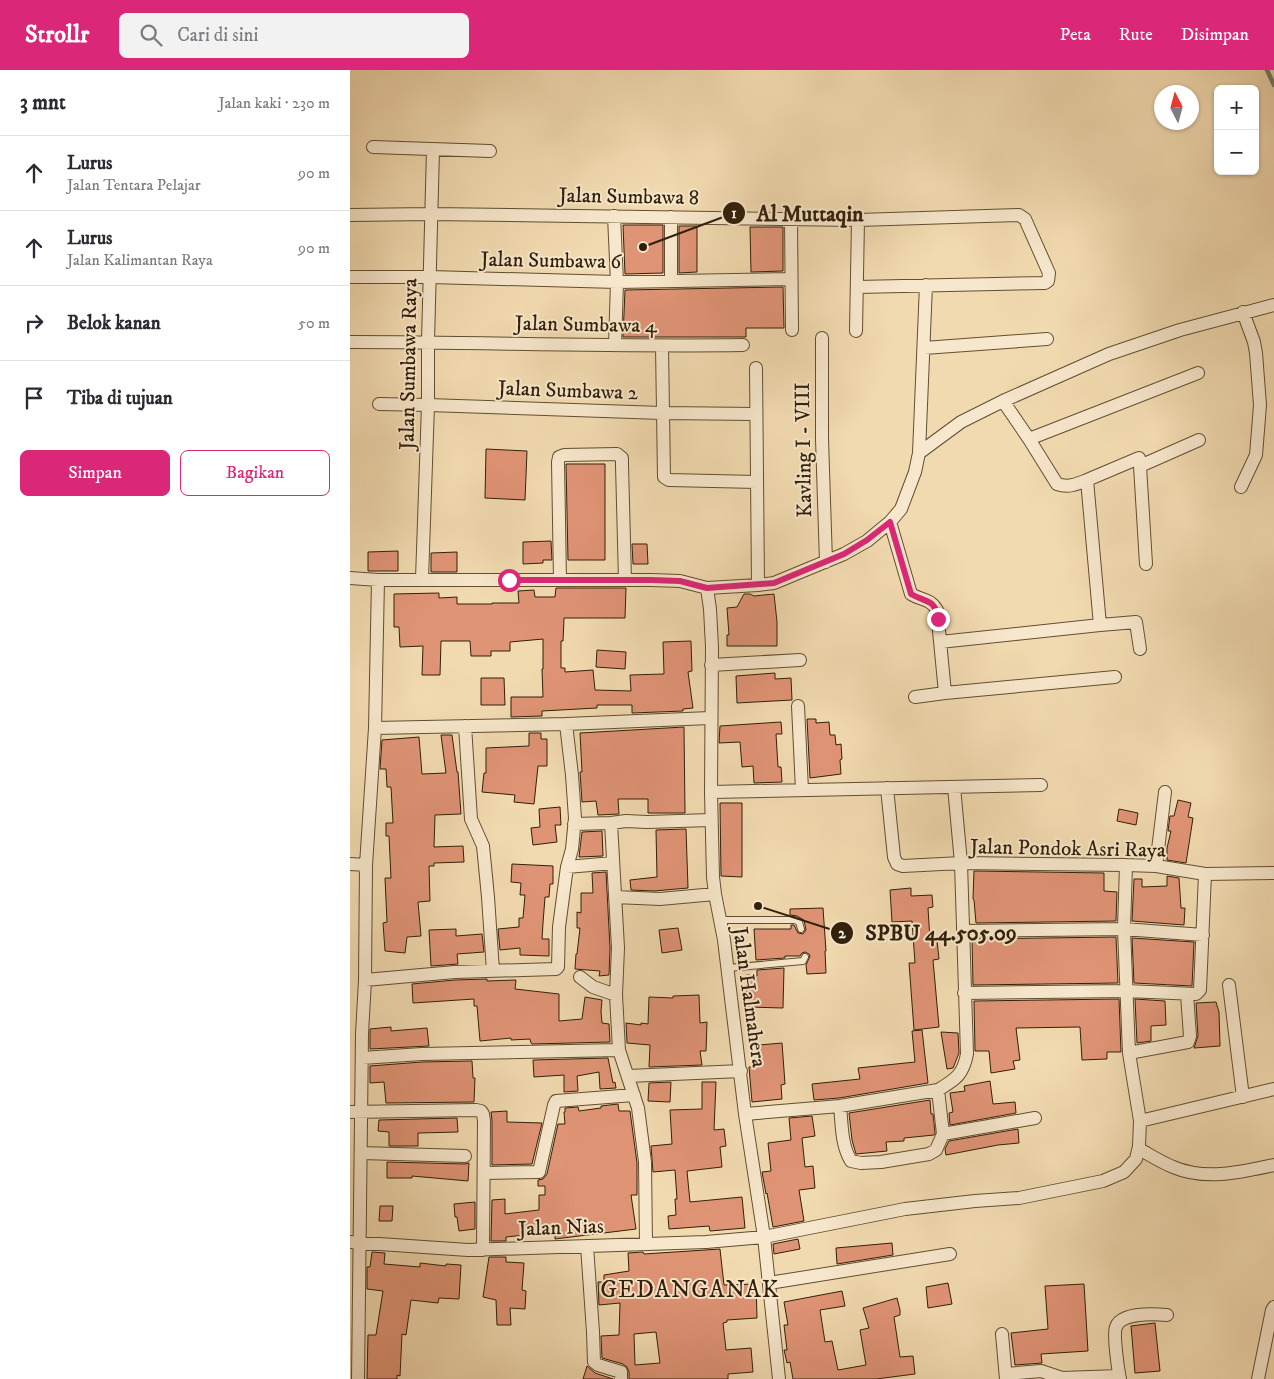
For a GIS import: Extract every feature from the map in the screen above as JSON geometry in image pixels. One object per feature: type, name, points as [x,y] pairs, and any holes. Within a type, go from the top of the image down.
[{"type":"street","points":[[372,147],[490,152]]},
{"type":"street","name":"Jalan Sumbawa Raya","points":[[422,579],[428,405],[433,149]]},
{"type":"street","name":"Jalan Sumbawa 8","points":[[350,215],[431,214],[858,220],[1019,215],[1024,219],[1049,274],[1048,280],[1045,282],[926,286]]},
{"type":"street","points":[[614,216],[617,282],[614,345]]},
{"type":"street","points":[[671,217],[671,281]]},
{"type":"street","points":[[791,218],[792,330]]},
{"type":"street","points":[[856,331],[858,220]]},
{"type":"street","name":"Jalan Sumbawa 6","points":[[350,278],[430,277],[617,282],[792,278]]},
{"type":"street","points":[[350,578],[378,580],[680,581],[707,588],[774,583],[844,554],[867,540],[890,522],[901,509],[920,453],[926,286],[857,287]]},
{"type":"street","points":[[920,453],[961,422],[1108,354],[1180,330],[1274,305]]},
{"type":"street","points":[[1241,487],[1256,455],[1260,405],[1254,342],[1243,312]]},
{"type":"street","name":"Kavling I - VIII","points":[[822,338],[822,439],[826,562]]},
{"type":"street","points":[[924,348],[1047,339]]},
{"type":"street","name":"Jalan Sumbawa 4","points":[[350,342],[662,346],[743,345]]},
{"type":"street","points":[[662,346],[663,474],[665,479],[757,482]]},
{"type":"street","points":[[756,368],[758,585]]},
{"type":"street","points":[[1029,439],[1198,373]]},
{"type":"street","points":[[1003,401],[1057,484],[1071,486],[1137,458],[1139,459],[1146,564]]},
{"type":"street","name":"Jalan Sumbawa 2","points":[[379,404],[756,414]]},
{"type":"street","points":[[1140,466],[1200,440]]},
{"type":"street","points":[[560,580],[558,462],[560,457],[564,455],[617,454],[622,458],[625,580]]},
{"type":"street","points":[[1087,480],[1100,625]]},
{"type":"street","points":[[890,522],[911,594],[930,601],[937,610],[945,693]]},
{"type":"street","points":[[358,1379],[355,1243],[360,1153],[355,1112],[362,1058],[366,865],[375,728],[378,580]]},
{"type":"street","name":"Jalan Halmahera","points":[[707,588],[710,609],[713,877],[728,968],[746,1114],[764,1237],[779,1379]]},
{"type":"street","points":[[940,642],[1136,622],[1140,650]]},
{"type":"street","points":[[711,664],[800,660]]},
{"type":"street","points":[[915,697],[1115,677]]},
{"type":"street","points":[[798,706],[802,790]]},
{"type":"street","points":[[375,728],[566,724],[710,718]]},
{"type":"street","points":[[365,980],[454,972],[556,969],[558,967],[559,927],[567,866],[572,849],[575,818],[566,724]]},
{"type":"street","points":[[465,726],[471,819],[483,846],[493,971]]},
{"type":"street","points":[[711,792],[1041,785]]},
{"type":"street","points":[[887,788],[894,857],[897,864],[903,866],[961,863],[954,787]]},
{"type":"street","points":[[1156,866],[1165,792]]},
{"type":"street","points":[[574,824],[712,820]]},
{"type":"street","points":[[611,823],[618,948],[616,994],[619,1050],[638,1108],[645,1162],[646,1244]]},
{"type":"street","points":[[567,866],[613,863]]},
{"type":"street","name":"Jalan Pondok Asri Raya","points":[[746,1114],[840,1106],[938,1090],[950,1083],[964,1068],[967,1054],[961,863],[1126,865],[1156,866],[1205,874],[1274,873]]},
{"type":"street","points":[[350,864],[366,865]]},
{"type":"street","points":[[1126,865],[1124,929],[1126,991],[1129,1052],[1140,1121],[1138,1149],[1174,1168],[1191,1173],[1208,1175],[1233,1173],[1274,1165]]},
{"type":"street","points":[[964,993],[1126,991],[1196,994],[1200,990],[1204,935],[1205,874]]},
{"type":"street","points":[[615,897],[660,898],[715,894]]},
{"type":"street","points":[[964,930],[1124,929],[1204,935]]},
{"type":"street","points":[[580,977],[593,987],[616,994]]},
{"type":"street","points":[[1229,985],[1243,1096]]},
{"type":"street","points":[[1129,1052],[1188,1042],[1190,1036],[1187,994]]},
{"type":"street","points":[[362,1058],[422,1054],[619,1050]]},
{"type":"street","points":[[628,1076],[741,1071]]},
{"type":"street","points":[[1140,1121],[1274,1089]]},
{"type":"street","points":[[840,1106],[843,1137],[851,1161],[861,1163],[881,1162],[929,1154],[936,1150],[944,1134],[938,1090]]},
{"type":"street","points":[[485,1173],[539,1172],[556,1101],[634,1095]]},
{"type":"street","points":[[355,1112],[481,1111],[484,1120],[485,1173],[483,1250]]},
{"type":"street","points":[[944,1134],[1035,1118]]},
{"type":"street","name":"Jalan Nias","points":[[355,1243],[483,1250],[706,1242],[764,1237],[905,1209],[1019,1198],[1103,1181],[1124,1172],[1136,1159],[1138,1149]]},
{"type":"street","points":[[360,1153],[465,1156]]},
{"type":"street","points":[[587,1246],[594,1362],[621,1372],[621,1379]]},
{"type":"street","points":[[769,1283],[950,1254]]},
{"type":"street","points":[[1258,1379],[1274,1307]]},
{"type":"street","points":[[1002,1334],[1006,1376],[1040,1371],[1062,1378],[1119,1378],[1115,1331],[1118,1323],[1130,1317],[1150,1314],[1168,1315]]},
{"type":"lane","points":[[720,920],[795,920],[799,922],[801,929]]},
{"type":"lane","points":[[728,968],[803,960],[804,957]]},
{"type":"building","points":[[623,225],[663,225],[663,273],[625,274]]},
{"type":"building","points":[[679,226],[697,226],[697,272],[679,273]]},
{"type":"building","points":[[750,227],[783,227],[783,271],[751,272]]},
{"type":"building","points":[[783,287],[784,328],[746,328],[746,337],[623,337],[625,290]]},
{"type":"building","points":[[486,449],[527,451],[525,500],[485,498]]},
{"type":"building","points":[[566,464],[605,464],[605,560],[568,560]]},
{"type":"building","points":[[551,541],[552,560],[543,560],[543,563],[523,564],[523,542]]},
{"type":"building","points":[[632,544],[647,544],[648,564],[633,564]]},
{"type":"building","points":[[398,551],[398,571],[368,571],[368,552]]},
{"type":"building","points":[[457,552],[457,572],[431,572],[431,553]]},
{"type":"building","points":[[556,588],[626,588],[625,618],[564,618],[563,641],[561,641],[561,668],[565,668],[565,672],[593,670],[595,690],[631,691],[630,675],[664,674],[663,642],[691,641],[692,671],[688,672],[693,708],[683,709],[683,711],[632,713],[632,705],[597,705],[597,708],[542,711],[542,716],[511,717],[511,697],[543,697],[543,639],[510,642],[510,651],[491,651],[491,656],[471,656],[470,641],[441,641],[440,675],[422,675],[423,646],[400,647],[399,627],[394,627],[394,594],[439,593],[439,598],[457,597],[457,604],[519,603],[518,591],[534,590],[535,597],[555,597]]},
{"type":"building","points":[[744,594],[754,596],[774,594],[777,646],[727,646],[727,635],[729,635],[727,608],[737,607]]},
{"type":"building","points":[[597,650],[626,652],[625,669],[596,667]]},
{"type":"building","points":[[775,673],[775,679],[791,678],[792,700],[737,703],[736,676]]},
{"type":"building","points":[[481,678],[504,678],[505,705],[481,705]]},
{"type":"building","points":[[807,719],[816,719],[816,723],[829,722],[830,735],[835,735],[836,745],[841,744],[841,774],[810,778]]},
{"type":"building","points":[[781,722],[782,734],[776,734],[778,767],[781,767],[782,782],[754,783],[753,766],[742,767],[740,742],[719,743],[720,726]]},
{"type":"building","points":[[684,727],[685,813],[648,813],[648,799],[618,799],[619,814],[598,815],[596,801],[582,802],[580,733]]},
{"type":"building","points":[[529,733],[541,733],[541,739],[547,739],[547,766],[538,766],[534,804],[514,802],[515,795],[482,792],[484,773],[486,773],[486,748],[529,746]]},
{"type":"building","points":[[441,735],[452,735],[458,772],[461,814],[435,815],[434,847],[463,846],[464,862],[434,863],[434,866],[429,866],[430,901],[418,902],[421,936],[407,937],[405,953],[385,951],[383,923],[387,922],[385,878],[391,878],[389,836],[386,836],[386,823],[393,823],[391,787],[387,787],[386,769],[380,769],[382,740],[419,737],[422,774],[446,773]]},
{"type":"building","points":[[1178,800],[1191,803],[1188,817],[1193,818],[1186,863],[1167,860],[1167,848],[1171,831],[1168,831],[1170,816],[1174,816]]},
{"type":"building","points":[[720,803],[742,803],[742,877],[721,876]]},
{"type":"building","points":[[560,807],[561,825],[555,825],[557,842],[533,845],[531,828],[540,827],[539,809]]},
{"type":"building","points":[[1119,809],[1138,813],[1136,825],[1117,821]]},
{"type":"building","points":[[686,829],[688,888],[654,891],[631,890],[630,880],[657,877],[656,830]]},
{"type":"building","points":[[602,831],[603,856],[579,857],[582,832]]},
{"type":"building","points":[[512,864],[553,866],[553,884],[550,884],[549,897],[545,897],[542,939],[549,939],[549,956],[520,955],[520,948],[500,950],[498,929],[519,927],[519,918],[523,918],[525,895],[520,895],[521,883],[511,882]]},
{"type":"building","points":[[974,871],[1104,873],[1104,891],[1117,892],[1116,921],[976,923],[973,899]]},
{"type":"building","points":[[606,872],[610,948],[609,975],[599,976],[600,971],[575,969],[580,928],[577,928],[577,912],[581,913],[581,893],[593,893],[592,873]]},
{"type":"building","points":[[1167,876],[1179,878],[1181,908],[1185,908],[1184,925],[1132,921],[1134,879],[1142,879],[1142,887],[1167,886]]},
{"type":"building","points":[[911,888],[911,896],[932,895],[933,907],[928,908],[930,940],[937,940],[939,959],[933,960],[939,1027],[914,1030],[909,963],[915,963],[912,921],[892,922],[890,890]]},
{"type":"building","points":[[823,908],[826,973],[807,974],[806,965],[810,956],[805,952],[800,956],[756,960],[754,929],[791,929],[791,925],[794,925],[798,933],[803,934],[806,930],[804,920],[790,915],[790,909]]},
{"type":"building","points":[[678,928],[682,950],[662,953],[659,930]]},
{"type":"building","points":[[456,929],[456,936],[482,934],[484,952],[457,954],[458,964],[431,966],[429,930]]},
{"type":"building","points":[[1116,937],[1118,983],[973,985],[972,939]]},
{"type":"building","points":[[1132,938],[1194,942],[1192,986],[1134,983]]},
{"type":"building","points":[[784,968],[783,1008],[746,1007],[747,975],[757,976],[757,970]]},
{"type":"building","points":[[487,979],[487,981],[516,980],[515,989],[559,994],[559,1021],[582,1019],[585,997],[602,1000],[602,1023],[609,1024],[610,1042],[532,1044],[530,1039],[511,1040],[511,1038],[480,1041],[477,1006],[474,1006],[474,999],[413,1003],[412,984]]},
{"type":"building","points":[[699,995],[700,1023],[707,1022],[706,1051],[700,1051],[702,1065],[649,1067],[650,1045],[627,1043],[626,1023],[648,1024],[649,997],[673,998],[673,996]]},
{"type":"building","points":[[1119,999],[1121,1052],[1107,1052],[1107,1059],[1082,1060],[1080,1027],[1016,1028],[1020,1060],[1013,1061],[1015,1069],[991,1073],[989,1051],[975,1051],[974,1001]]},
{"type":"building","points":[[1135,999],[1165,1001],[1166,1025],[1151,1026],[1151,1041],[1137,1043]]},
{"type":"building","points":[[1216,1002],[1219,1012],[1220,1046],[1194,1048],[1198,1036],[1196,1003]]},
{"type":"building","points":[[391,1027],[391,1031],[427,1028],[429,1046],[370,1049],[370,1029]]},
{"type":"building","points":[[922,1030],[928,1083],[839,1098],[814,1100],[812,1084],[860,1079],[858,1068],[915,1062],[912,1031]]},
{"type":"building","points":[[941,1032],[958,1033],[959,1053],[953,1068],[947,1069]]},
{"type":"building","points":[[782,1043],[785,1084],[781,1085],[782,1099],[752,1102],[749,1067],[761,1066],[759,1045]]},
{"type":"building","points":[[608,1058],[613,1083],[615,1082],[616,1088],[600,1089],[599,1072],[577,1076],[578,1091],[564,1092],[564,1075],[534,1077],[533,1060]]},
{"type":"building","points":[[472,1061],[473,1078],[475,1078],[474,1102],[386,1103],[384,1082],[370,1083],[370,1066]]},
{"type":"building","points":[[990,1081],[993,1104],[1015,1102],[1016,1113],[950,1125],[949,1113],[953,1112],[950,1093],[965,1091],[964,1086]]},
{"type":"building","points":[[671,1082],[670,1102],[648,1101],[649,1083]]},
{"type":"building","points":[[702,1082],[716,1082],[714,1130],[724,1129],[726,1146],[720,1147],[722,1167],[687,1171],[690,1202],[742,1197],[745,1228],[710,1231],[709,1226],[669,1229],[668,1216],[676,1215],[675,1170],[653,1172],[651,1146],[672,1144],[670,1110],[702,1109]]},
{"type":"building","points":[[930,1100],[934,1135],[904,1138],[904,1141],[886,1142],[887,1151],[856,1154],[852,1140],[849,1113]]},
{"type":"building","points":[[618,1104],[619,1111],[630,1111],[637,1163],[637,1195],[631,1195],[636,1229],[555,1239],[555,1234],[535,1236],[535,1234],[506,1237],[506,1241],[491,1241],[492,1200],[505,1199],[505,1214],[539,1210],[539,1195],[545,1195],[545,1186],[538,1186],[538,1180],[543,1179],[547,1174],[558,1124],[565,1124],[565,1108],[578,1107],[579,1111]]},
{"type":"building","points":[[507,1111],[507,1122],[542,1123],[532,1164],[492,1165],[491,1112]]},
{"type":"building","points":[[812,1116],[815,1136],[802,1138],[805,1167],[813,1166],[815,1188],[799,1190],[804,1221],[773,1227],[762,1172],[771,1171],[768,1143],[791,1140],[789,1118]]},
{"type":"building","points":[[457,1118],[458,1132],[418,1133],[418,1146],[389,1146],[389,1132],[378,1131],[379,1120]]},
{"type":"building","points":[[1018,1129],[1019,1143],[946,1155],[945,1149],[949,1141]]},
{"type":"building","points":[[387,1162],[469,1163],[468,1181],[412,1176],[412,1178],[387,1178]]},
{"type":"building","points":[[475,1202],[475,1229],[459,1231],[454,1204]]},
{"type":"building","points":[[380,1206],[393,1206],[392,1221],[379,1221]]},
{"type":"building","points":[[798,1239],[800,1249],[774,1254],[773,1244]]},
{"type":"building","points":[[892,1243],[893,1255],[837,1264],[836,1248]]},
{"type":"building","points":[[720,1249],[724,1285],[756,1284],[757,1318],[727,1320],[727,1322],[723,1323],[726,1350],[751,1348],[753,1372],[728,1374],[728,1379],[629,1379],[627,1367],[602,1358],[601,1336],[619,1335],[620,1303],[599,1305],[598,1282],[604,1282],[604,1275],[629,1271],[628,1253],[643,1252],[644,1254]],"holes":[[[656,1332],[660,1363],[635,1365],[634,1334]]]},
{"type":"building","points":[[372,1252],[385,1253],[384,1264],[420,1267],[420,1263],[446,1266],[446,1264],[461,1265],[459,1299],[439,1298],[438,1303],[411,1300],[406,1335],[402,1334],[400,1376],[397,1375],[397,1379],[367,1379],[368,1335],[376,1335],[383,1291],[367,1289],[367,1267],[370,1267]]},
{"type":"building","points":[[489,1257],[506,1257],[506,1262],[524,1263],[522,1290],[526,1291],[525,1309],[510,1308],[511,1325],[497,1325],[496,1300],[483,1297]]},
{"type":"building","points":[[948,1283],[952,1304],[928,1308],[926,1287]]},
{"type":"building","points":[[1084,1284],[1088,1351],[1041,1354],[1042,1363],[1015,1365],[1011,1333],[1048,1329],[1045,1286]]},
{"type":"building","points":[[842,1291],[845,1306],[820,1310],[825,1342],[832,1341],[838,1370],[866,1365],[860,1330],[869,1328],[863,1308],[897,1298],[900,1315],[894,1317],[900,1357],[913,1356],[915,1374],[876,1379],[793,1379],[790,1362],[787,1363],[784,1350],[787,1350],[784,1325],[788,1325],[784,1302]]},
{"type":"building","points":[[1155,1323],[1160,1371],[1135,1373],[1131,1326]]},
{"type":"building","points":[[587,1366],[595,1373],[613,1379],[583,1379]]},
{"type":"waterway","points":[[1267,70],[1274,85]]},
{"type":"place","name":"Al Muttaqin","points":[[643,247]]},
{"type":"place","name":"SPBU 44.505.09","points":[[758,906]]},
{"type":"district","name":"GEDANGANAK","points":[[690,1289]]},
{"type":"route","points":[[509,580],[680,581],[707,588],[774,583],[844,554],[867,540],[890,522],[911,594],[930,601],[937,610],[938,619]]}]
